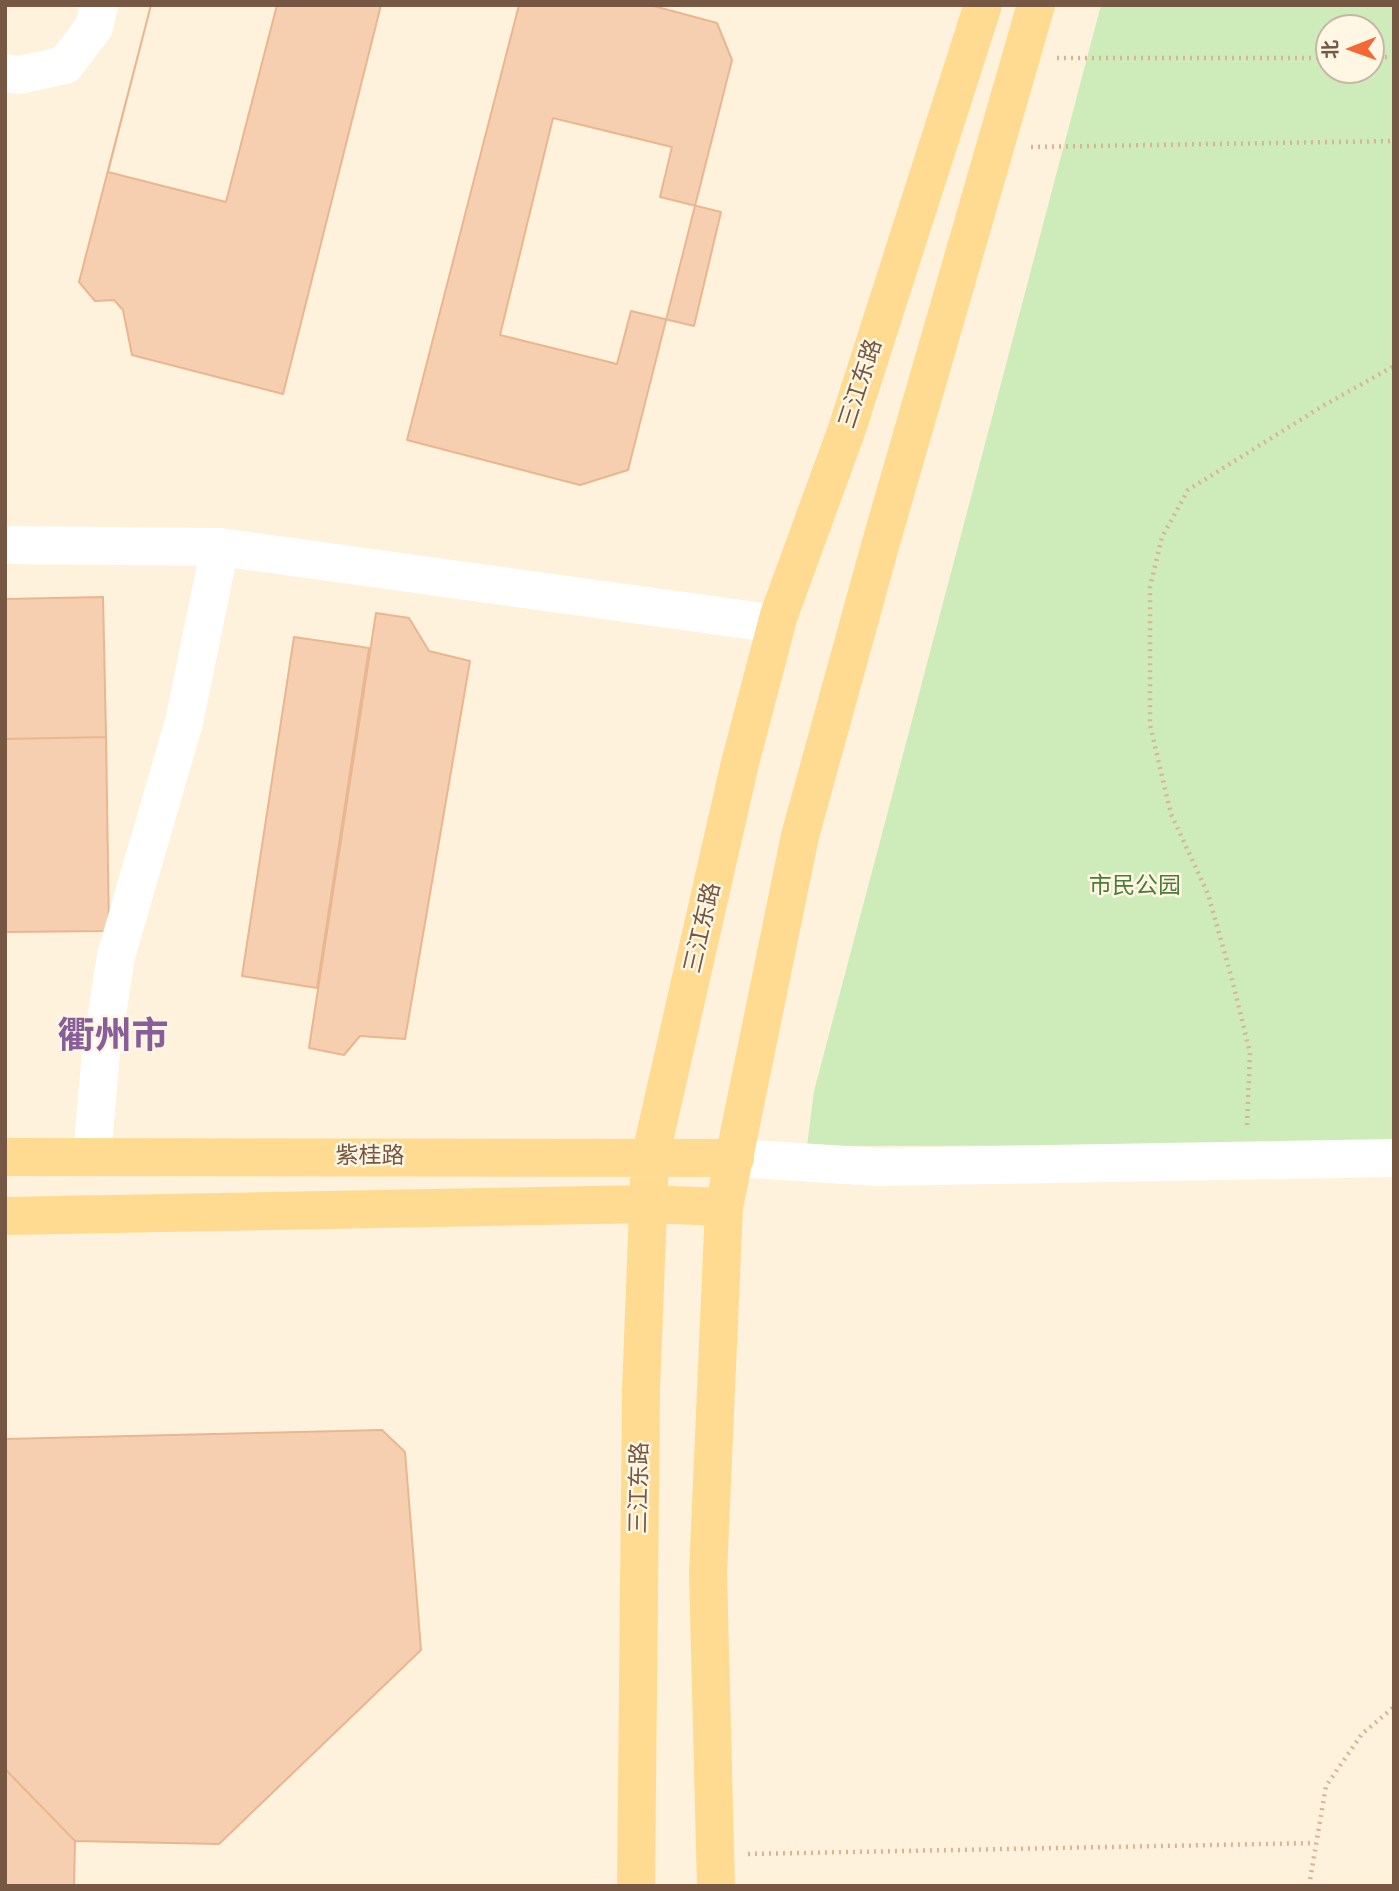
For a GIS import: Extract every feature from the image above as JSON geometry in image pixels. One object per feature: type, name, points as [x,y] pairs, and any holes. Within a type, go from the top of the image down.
[{"type":"main road","name":"三江东路","points":[[636,1886],[641,1390],[650,1158],[740,763],[777,624],[846,429],[983,5]]},
{"type":"main road","points":[[716,1870],[708,1573],[724,1207],[800,836],[1036,5]]},
{"type":"main road","name":"紫桂路","points":[[5,1157],[735,1158]]},
{"type":"main road","points":[[5,1216],[647,1204],[724,1207]]},
{"type":"street","points":[[5,74],[19,75],[65,65],[94,27],[99,5]]},
{"type":"street","points":[[5,545],[220,547],[777,624]]},
{"type":"street","points":[[92,1156],[101,1054],[116,956],[184,722],[220,547]]},
{"type":"street","points":[[735,1158],[878,1167],[1394,1158]]},
{"type":"path","points":[[1021,58],[1315,58]]},
{"type":"path","points":[[995,148],[1394,141]]},
{"type":"path","points":[[1242,1160],[1248,1110],[1250,1053],[1208,894],[1171,814],[1150,725],[1150,587],[1162,537],[1188,490],[1321,407],[1394,366]]},
{"type":"path","points":[[1309,1886],[1326,1786],[1362,1734],[1394,1707]]},
{"type":"path","points":[[716,1870],[1315,1843]]},
{"type":"green space","name":"市民公园","points":[[1101,5],[1394,5],[1394,1145],[807,1146],[814,1091]]},
{"type":"building","points":[[151,5],[381,5],[283,394],[132,355],[123,310],[114,300],[95,301],[79,282]]},
{"type":"building","points":[[151,5],[277,5],[226,202],[108,172]]},
{"type":"building","points":[[519,5],[650,5],[717,23],[732,60],[628,470],[580,485],[407,440]]},
{"type":"building","points":[[553,118],[672,147],[660,197],[721,212],[694,326],[631,311],[617,364],[500,335]]},
{"type":"building","points":[[103,597],[106,737],[5,739],[5,599]]},
{"type":"building","points":[[376,613],[409,618],[429,651],[470,661],[405,1039],[360,1036],[344,1055],[309,1048]]},
{"type":"building","points":[[294,637],[369,648],[317,988],[242,976]]},
{"type":"building","points":[[106,737],[109,931],[5,932],[5,739]]},
{"type":"building","points":[[382,1430],[405,1452],[421,1650],[219,1844],[75,1841],[5,1769],[5,1439]]},
{"type":"building","points":[[5,1769],[75,1841],[74,1886],[5,1886]]},
{"type":"district","name":"衢州市","points":[[113,1038]]}]
